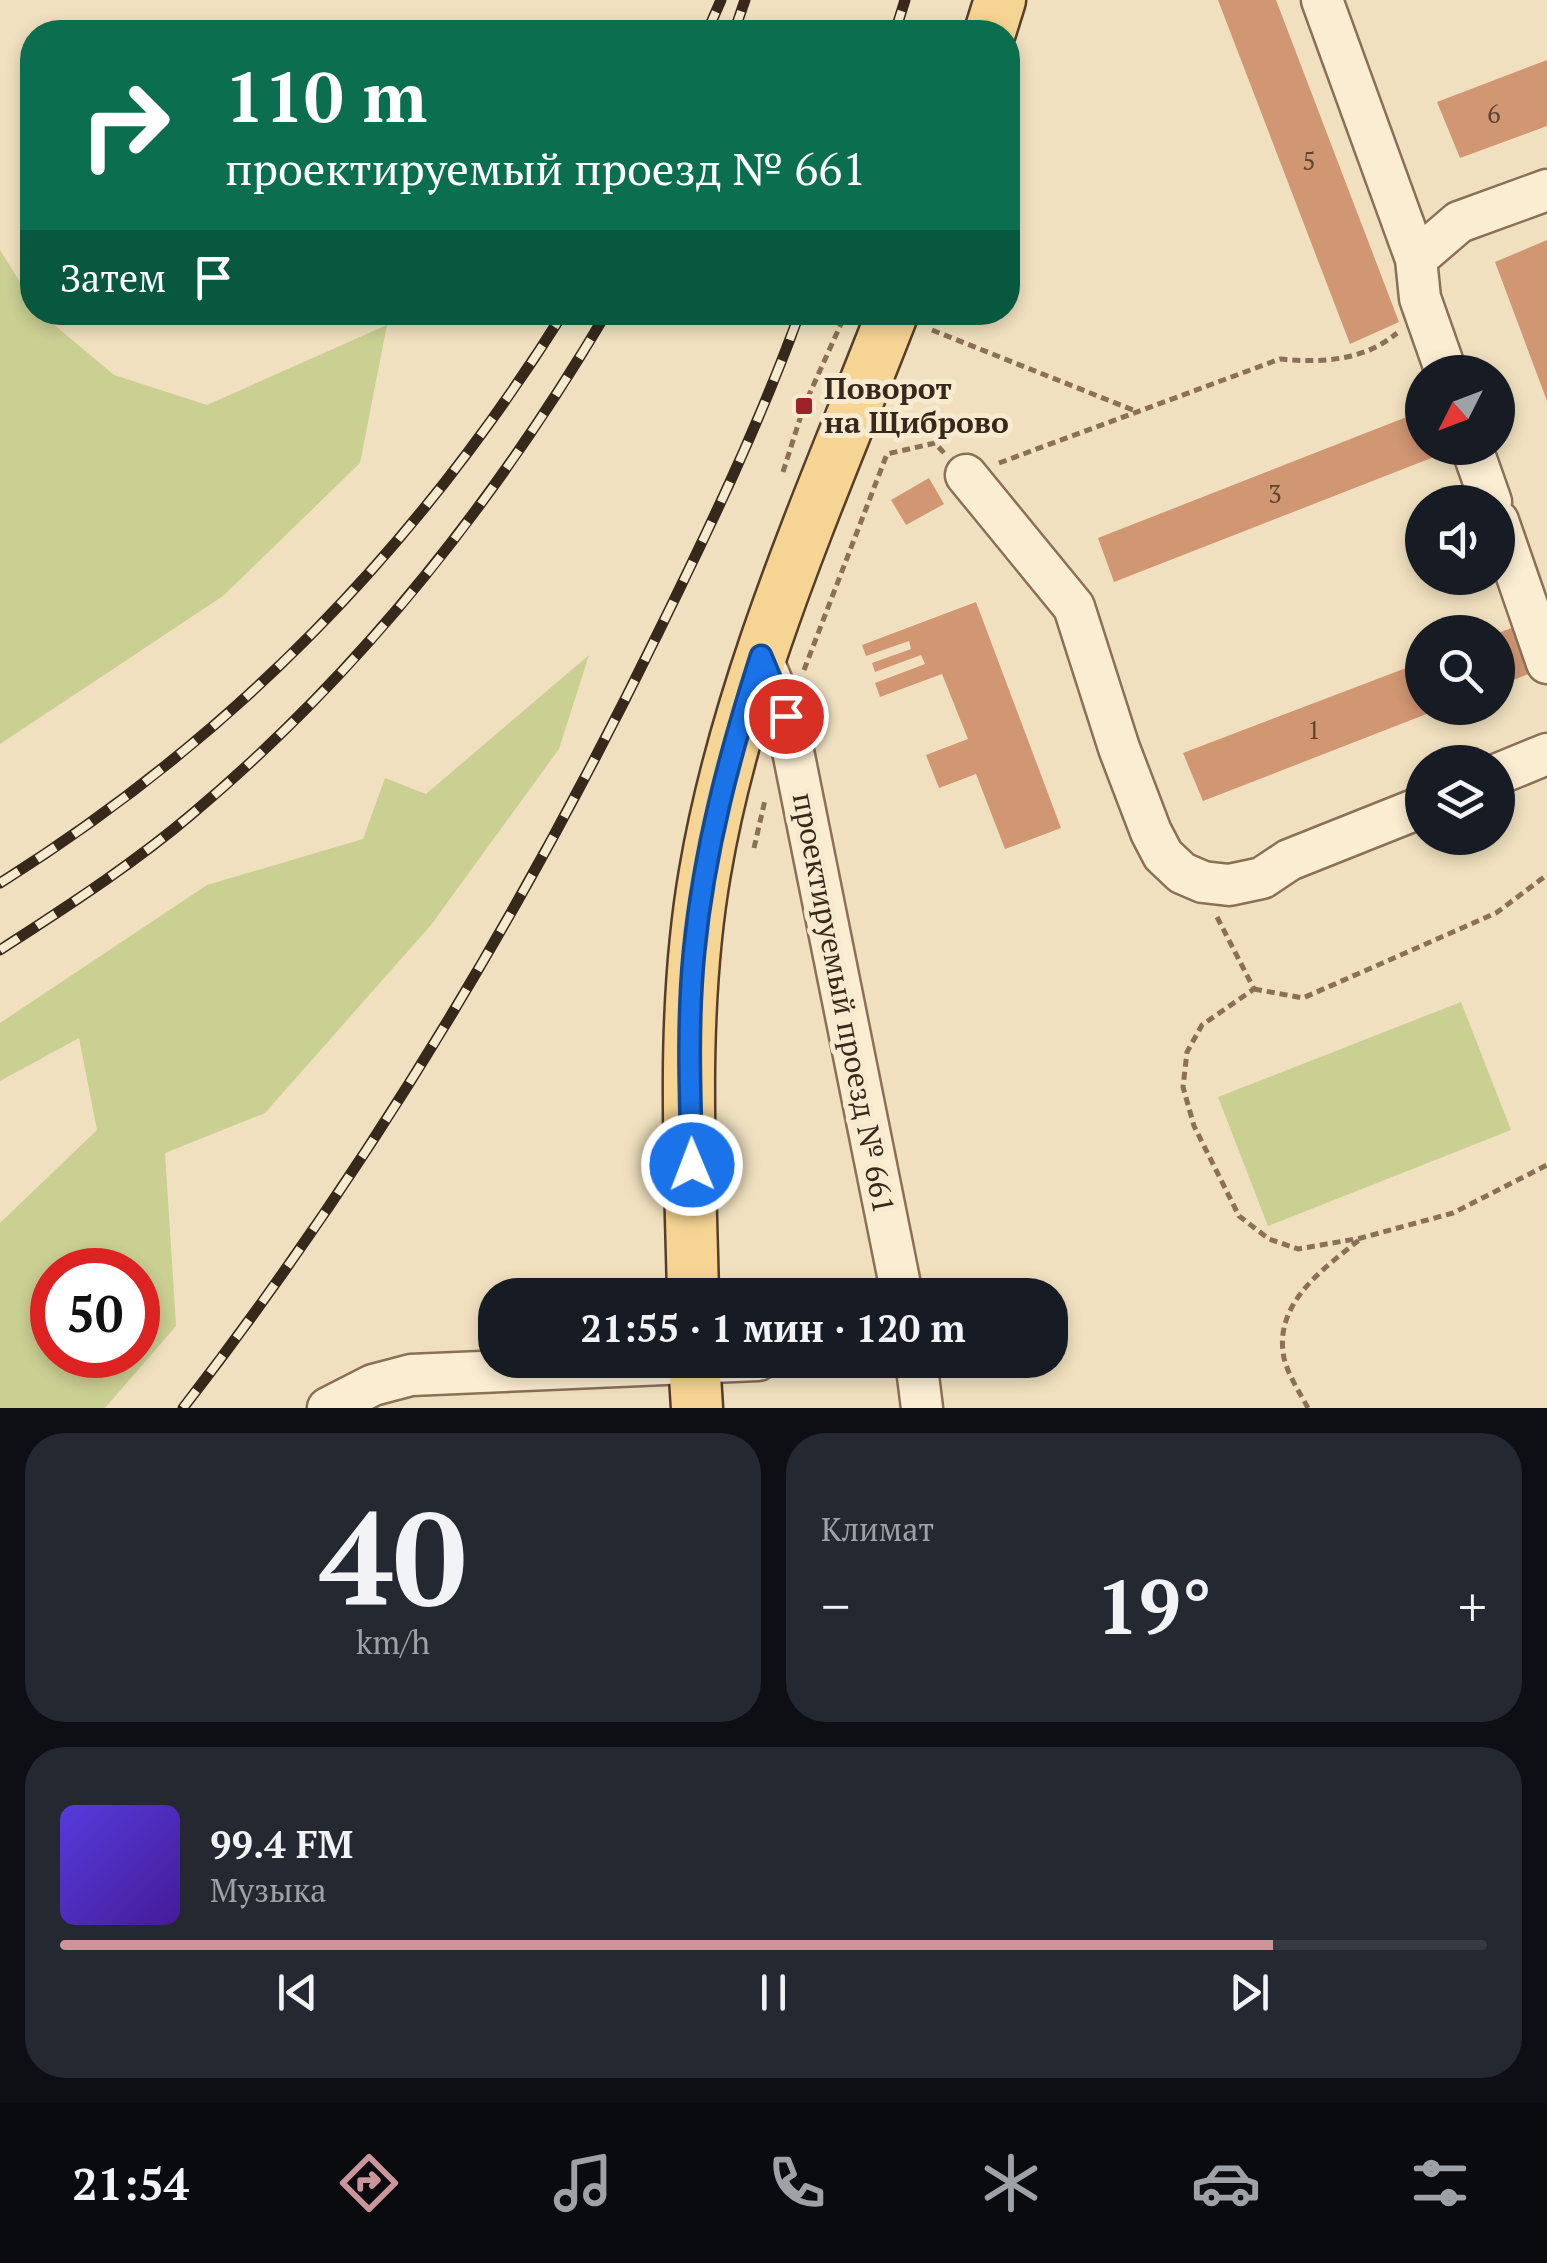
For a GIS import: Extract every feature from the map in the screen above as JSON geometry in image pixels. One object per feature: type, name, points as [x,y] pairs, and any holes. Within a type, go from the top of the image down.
[{"type":"main road","points":[[693,1278],[690,1045],[694,954],[705,871],[729,759],[761,656],[910,325]]},
{"type":"street","points":[[1322,0],[1441,355]]},
{"type":"street","points":[[1418,279],[1459,222],[1547,190]]},
{"type":"street","points":[[966,475],[1074,608],[1152,832],[1164,855],[1182,873],[1203,882],[1229,885],[1262,878],[1289,860],[1405,814]]},
{"type":"street","points":[[1515,571],[1547,664]]},
{"type":"street","name":"проектируемый проезд № 661","points":[[761,656],[786,716],[899,1278]]},
{"type":"street","points":[[1515,767],[1547,754]]},
{"type":"street","points":[[328,1408],[373,1385],[426,1373],[478,1374]]},
{"type":"street","points":[[918,1378],[922,1408]]},
{"type":"path","points":[[786,716],[887,454],[935,444],[966,475],[1280,359],[1324,363],[1384,344],[1412,321],[1418,279]]},
{"type":"path","points":[[782,475],[804,406],[841,325]]},
{"type":"path","points":[[922,325],[1139,412]]},
{"type":"path","points":[[752,856],[769,786]]},
{"type":"path","points":[[1254,989],[1303,998],[1496,913],[1547,875]]},
{"type":"path","points":[[1203,882],[1254,989]]},
{"type":"path","points":[[1254,989],[1238,1004],[1202,1025],[1187,1052],[1183,1087],[1194,1126],[1239,1216],[1269,1239],[1298,1249],[1361,1238],[1452,1213],[1547,1165]]},
{"type":"path","points":[[1308,1408],[1285,1362],[1281,1335],[1294,1301],[1317,1274],[1361,1238]]},
{"type":"green space","points":[[0,250],[20,282],[20,325],[54,325],[114,375],[207,405],[387,325],[360,463],[223,596],[0,744]]},
{"type":"green space","points":[[589,655],[559,749],[431,925],[265,1113],[165,1153],[176,1326],[160,1344],[160,1248],[30,1248],[30,1378],[131,1378],[105,1408],[0,1408],[0,1223],[97,1130],[79,1038],[0,1081],[0,1023],[207,885],[363,839],[385,778],[426,794]]},
{"type":"green space","points":[[1461,1002],[1511,1130],[1268,1226],[1218,1097]]},
{"type":"building","points":[[1218,0],[1276,0],[1399,322],[1350,344]]},
{"type":"building","points":[[1547,60],[1547,126],[1460,158],[1437,102]]},
{"type":"building","points":[[1547,240],[1547,401],[1495,262]]},
{"type":"building","points":[[1405,418],[1405,465],[1413,465],[1114,582],[1098,538]]},
{"type":"building","points":[[929,478],[944,504],[906,525],[891,500]]},
{"type":"building","points":[[976,602],[1061,828],[1005,849],[976,774],[939,788],[926,755],[968,739],[942,674],[880,697],[875,683],[925,664],[921,655],[875,672],[872,663],[911,649],[909,641],[866,656],[862,645]]},
{"type":"building","points":[[1525,623],[1541,669],[1515,679],[1515,627]]},
{"type":"building","points":[[1405,668],[1405,722],[1203,801],[1183,753]]},
{"type":"railway","points":[[712,20],[721,0]]},
{"type":"railway","points":[[738,20],[745,0]]},
{"type":"railway","points":[[899,20],[905,0]]},
{"type":"railway","points":[[0,883],[86,826],[167,765],[243,700],[315,630],[447,480],[555,325]]},
{"type":"railway","points":[[0,950],[169,833],[312,702],[368,643],[471,517],[519,451],[599,325]]},
{"type":"railway","points":[[183,1408],[316,1225],[439,1035],[497,937],[605,738],[714,517],[795,325]]},
{"type":"place","name":"Поворот на Щиброво","points":[[804,406]]},
{"type":"route","points":[[692,1165],[690,1045],[701,899],[729,759],[761,656],[786,716]]}]
